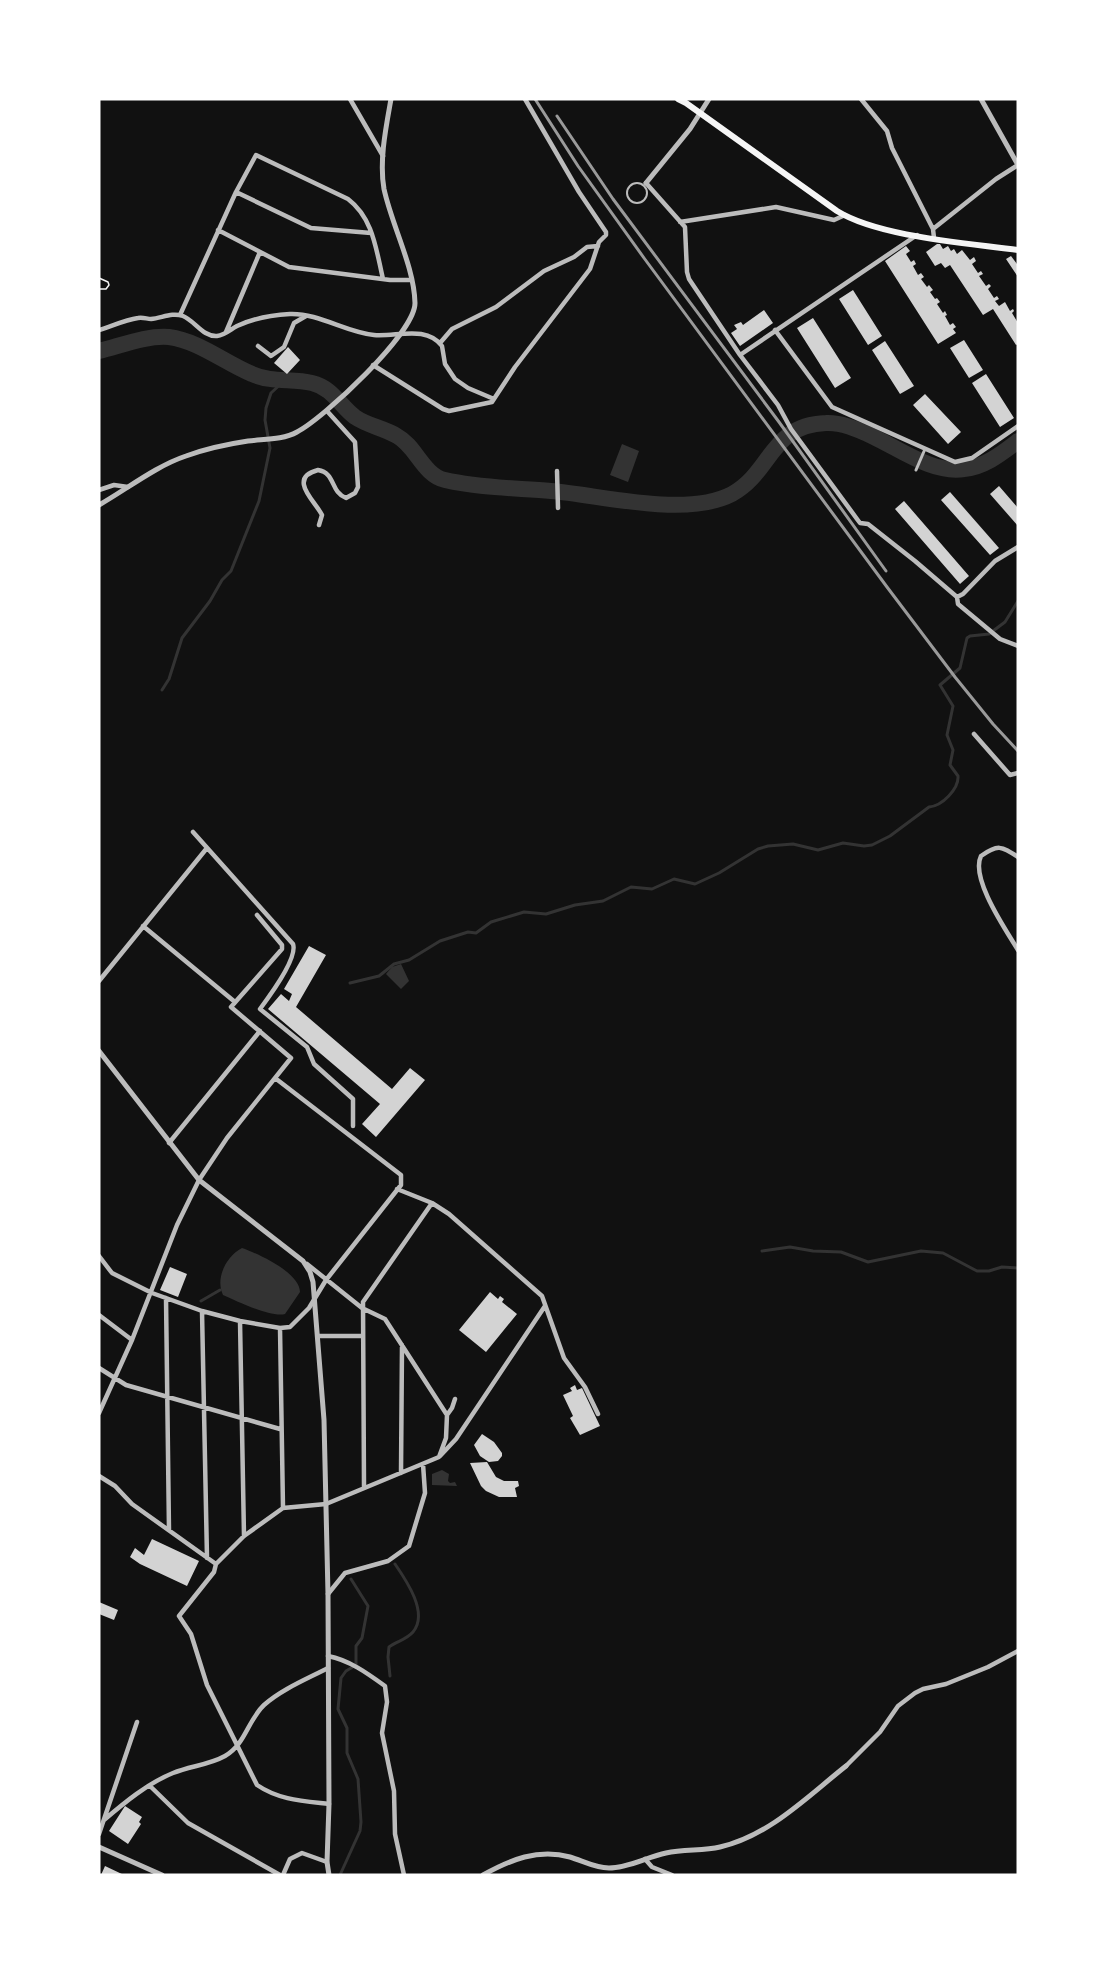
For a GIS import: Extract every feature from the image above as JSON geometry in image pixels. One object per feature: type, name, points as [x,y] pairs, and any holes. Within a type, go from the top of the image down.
[{"type":"main road","points":[[678,99],[845,215],[879,227],[917,235],[1018,250]]},
{"type":"street","points":[[350,99],[383,156]]},
{"type":"street","points":[[99,505],[185,456],[298,432],[328,410],[401,334],[414,312],[415,304],[411,280],[385,191],[382,172],[391,99]]},
{"type":"street","points":[[373,365],[449,411],[492,402],[515,367],[590,269],[598,246],[606,235],[603,226],[579,192],[525,99]]},
{"type":"street","points":[[709,99],[701,113],[644,184],[685,227],[687,272],[690,279],[740,355],[778,405],[791,429],[860,523],[868,524],[915,561],[957,597],[958,604],[994,635],[1018,646]]},
{"type":"street","points":[[861,99],[887,131],[892,148],[933,230],[934,238]]},
{"type":"street","points":[[866,104],[871,99]]},
{"type":"street","points":[[933,230],[996,178],[1018,165],[981,99]]},
{"type":"street","points":[[180,315],[236,192],[256,155],[348,199],[359,207],[368,222],[383,279]]},
{"type":"street","points":[[236,192],[311,228],[371,233]]},
{"type":"street","points":[[680,222],[776,207],[834,220],[845,215]]},
{"type":"street","points":[[218,230],[289,267],[383,279],[411,280]]},
{"type":"street","points":[[740,355],[917,235]]},
{"type":"street","points":[[440,343],[452,329],[496,307],[544,271],[574,257],[587,247],[598,246]]},
{"type":"street","points":[[225,333],[260,252]]},
{"type":"street","points":[[99,330],[141,317],[150,319],[180,315],[208,335],[219,336],[236,326],[263,317],[292,314],[322,319],[356,332],[378,335],[432,336],[440,343],[444,351],[445,364],[459,384],[494,399]]},
{"type":"street","points":[[258,346],[271,356],[284,347],[294,323],[306,316]]},
{"type":"street","points":[[776,330],[832,407],[955,462],[972,458],[1018,426]]},
{"type":"street","points":[[319,525],[322,515],[305,492],[304,487],[305,480],[310,473],[318,470],[327,472],[336,491],[346,498],[355,493],[358,487],[355,442],[328,410]]},
{"type":"street","points":[[916,470],[925,449]]},
{"type":"street","points":[[557,471],[558,508]]},
{"type":"street","points":[[99,490],[114,485],[129,487]]},
{"type":"street","points":[[957,597],[963,594],[995,561],[1018,547]]},
{"type":"street","points":[[974,734],[1010,774],[1018,774]]},
{"type":"street","points":[[193,832],[293,944],[295,951],[276,988],[260,1009],[307,1047],[314,1064],[353,1099],[353,1126]]},
{"type":"street","points":[[99,981],[207,848]]},
{"type":"street","points":[[1018,857],[1004,848],[993,848],[981,856],[978,869],[998,917],[1018,950]]},
{"type":"street","points":[[99,1413],[152,1293],[177,1225],[199,1180],[227,1138],[291,1058],[231,1007],[282,949],[282,945],[257,915]]},
{"type":"street","points":[[143,926],[235,1002]]},
{"type":"street","points":[[170,1143],[260,1032]]},
{"type":"street","points":[[99,1051],[199,1180],[362,1308],[385,1319],[447,1415]]},
{"type":"street","points":[[99,1256],[112,1273],[152,1293],[202,1311],[280,1328],[294,1324],[309,1308],[326,1280],[401,1185],[401,1175],[275,1078]]},
{"type":"street","points":[[397,1189],[432,1203],[449,1214],[542,1296],[564,1358],[585,1387],[598,1414]]},
{"type":"street","points":[[364,1487],[363,1302],[432,1203]]},
{"type":"street","points":[[303,1261],[312,1277],[319,1336],[324,1420],[328,1594],[328,1875]]},
{"type":"street","points":[[166,1298],[169,1530]]},
{"type":"street","points":[[329,1804],[289,1800],[257,1785],[207,1686],[191,1634],[179,1616],[214,1572],[216,1563],[244,1536],[283,1508],[326,1504],[439,1457],[456,1438],[545,1306]]},
{"type":"street","points":[[202,1311],[207,1558]]},
{"type":"street","points":[[99,1315],[132,1340]]},
{"type":"street","points":[[240,1321],[240,1418],[244,1536]]},
{"type":"street","points":[[280,1328],[283,1508]]},
{"type":"street","points":[[319,1336],[362,1336]]},
{"type":"street","points":[[401,1473],[402,1345]]},
{"type":"street","points":[[99,1368],[126,1385],[280,1429]]},
{"type":"street","points":[[439,1457],[446,1438],[447,1415],[455,1399]]},
{"type":"street","points":[[328,1594],[345,1573],[388,1561],[409,1546],[425,1493],[423,1464]]},
{"type":"street","points":[[99,1476],[115,1486],[132,1504],[216,1563]]},
{"type":"street","points":[[483,1875],[504,1864],[529,1856],[558,1854],[597,1867],[610,1868],[672,1851],[722,1847],[745,1839],[772,1824],[846,1766],[880,1732],[898,1706],[915,1693],[922,1689],[946,1684],[1018,1651]]},
{"type":"street","points":[[328,1656],[341,1659],[363,1670],[385,1686],[387,1694],[382,1733],[394,1791],[395,1834],[404,1875]]},
{"type":"street","points":[[104,1820],[150,1786],[175,1772],[210,1763],[225,1756],[237,1747],[252,1719],[263,1706],[273,1698],[328,1668]]},
{"type":"street","points":[[99,1834],[137,1722]]},
{"type":"street","points":[[150,1786],[188,1823],[282,1875],[290,1859],[302,1853],[327,1862]]},
{"type":"street","points":[[99,1846],[162,1875]]},
{"type":"street","points":[[645,1859],[652,1867],[672,1875]]},
{"type":"lane","points":[[638,182],[644,184],[648,196],[635,204],[626,191],[638,182]]},
{"type":"path","points":[[99,278],[108,282],[109,285],[106,289],[99,289]]},
{"type":"shaded area","points":[[622,444],[639,451],[628,482],[610,475]]},
{"type":"shaded area","points":[[401,964],[409,981],[401,989],[386,974],[392,967]]},
{"type":"shaded area","points":[[242,1248],[277,1265],[286,1271],[298,1285],[300,1292],[285,1314],[272,1314],[223,1295],[220,1282],[223,1268],[231,1256]]},
{"type":"shaded area","points":[[442,1470],[449,1474],[448,1481],[455,1482],[457,1486],[432,1485],[432,1474]]},
{"type":"building","points":[[940,244],[943,249],[948,246],[951,251],[954,249],[957,254],[962,250],[970,260],[974,257],[976,261],[972,264],[978,273],[981,271],[983,274],[979,276],[986,286],[989,284],[991,286],[988,289],[994,298],[997,296],[999,299],[995,301],[999,306],[1005,302],[1010,311],[1013,309],[1012,313],[1018,323],[1018,344],[1016,345],[993,309],[983,315],[950,265],[945,268],[941,263],[935,266],[926,252]]},
{"type":"building","points":[[906,246],[910,251],[906,254],[911,262],[914,260],[916,264],[913,266],[918,275],[921,273],[924,277],[921,279],[927,287],[929,285],[933,290],[930,292],[940,302],[937,304],[943,313],[945,311],[950,325],[953,323],[956,327],[953,329],[956,333],[938,344],[885,261]]},
{"type":"building","points":[[1011,256],[1018,264],[1018,277],[1006,259]]},
{"type":"building","points":[[853,290],[882,336],[868,345],[839,299]]},
{"type":"building","points":[[764,310],[773,323],[740,346],[731,333],[737,329],[734,325],[741,322],[743,325]]},
{"type":"building","points":[[813,318],[851,378],[835,388],[797,328]]},
{"type":"building","points":[[964,340],[983,370],[969,378],[950,348]]},
{"type":"building","points":[[885,341],[914,386],[900,394],[872,350]]},
{"type":"building","points":[[288,347],[300,360],[287,374],[274,363]]},
{"type":"building","points":[[986,374],[1014,418],[1000,427],[972,383]]},
{"type":"building","points":[[925,394],[961,432],[948,444],[913,405]]},
{"type":"building","points":[[999,486],[1018,508],[1018,526],[990,494]]},
{"type":"building","points":[[950,492],[999,548],[990,555],[941,500]]},
{"type":"building","points":[[904,501],[969,576],[960,584],[895,509]]},
{"type":"building","points":[[309,946],[326,955],[296,1007],[392,1089],[410,1068],[425,1080],[376,1137],[362,1124],[380,1104],[268,1009],[281,994],[289,1001],[292,994],[284,989]]},
{"type":"building","points":[[170,1267],[187,1274],[178,1297],[160,1290]]},
{"type":"building","points":[[490,1292],[498,1299],[500,1296],[504,1299],[502,1302],[517,1314],[486,1352],[459,1330]]},
{"type":"building","points":[[575,1385],[577,1390],[582,1388],[600,1426],[580,1435],[570,1418],[573,1416],[563,1395],[572,1391],[570,1388]]},
{"type":"building","points":[[482,1434],[494,1442],[502,1453],[498,1461],[489,1462],[480,1456],[474,1445]]},
{"type":"building","points":[[487,1462],[496,1477],[504,1481],[518,1481],[519,1486],[515,1488],[517,1497],[499,1497],[481,1486],[470,1463]]},
{"type":"building","points":[[152,1539],[199,1561],[187,1586],[130,1557],[135,1548],[144,1555]]},
{"type":"building","points":[[99,1602],[118,1610],[114,1620],[99,1614]]},
{"type":"building","points":[[125,1806],[142,1817],[139,1822],[141,1824],[128,1844],[109,1831]]},
{"type":"building","points":[[105,1866],[124,1875],[101,1875]]},
{"type":"waterway","points":[[99,351],[152,338],[180,339],[260,377],[319,385],[331,393],[355,417],[392,433],[404,441],[425,467],[437,477],[445,480],[471,485],[551,491],[643,503],[691,504],[713,501],[732,494],[756,474],[773,451],[793,432],[808,426],[826,423],[851,427],[918,460],[953,470],[972,468],[986,462],[1018,441]]},
{"type":"waterway","points":[[162,690],[169,679],[182,638],[210,601],[222,580],[231,571],[259,501],[270,448],[265,420],[266,408],[271,393],[286,379]]},
{"type":"waterway","points":[[350,983],[379,976],[394,964],[409,960],[440,941],[468,932],[476,933],[491,922],[524,912],[546,914],[575,905],[603,901],[631,887],[652,889],[674,879],[695,884],[719,873],[758,849],[768,846],[793,844],[818,850],[843,843],[872,845],[890,836],[929,807],[939,804],[956,786],[958,776],[950,765],[953,750],[947,735],[953,706],[940,685],[960,668],[967,638],[989,634],[1005,622],[1018,601]]},
{"type":"waterway","points":[[762,1251],[790,1247],[841,1252],[868,1262],[921,1251],[943,1253],[977,1271],[989,1271],[1002,1267],[1018,1268]]},
{"type":"waterway","points":[[201,1301],[220,1290]]},
{"type":"waterway","points":[[390,1676],[389,1647],[413,1632],[418,1616],[414,1597],[395,1564]]},
{"type":"waterway","points":[[340,1875],[360,1831],[361,1822],[358,1779],[347,1753],[347,1728],[338,1709],[341,1678],[346,1671],[356,1665],[356,1646],[362,1638],[368,1606],[351,1579]]},
{"type":"railway","points":[[535,99],[578,166],[644,258],[887,587],[955,677],[1018,751]]},
{"type":"railway","points":[[557,116],[613,199],[779,422],[886,571]]}]
